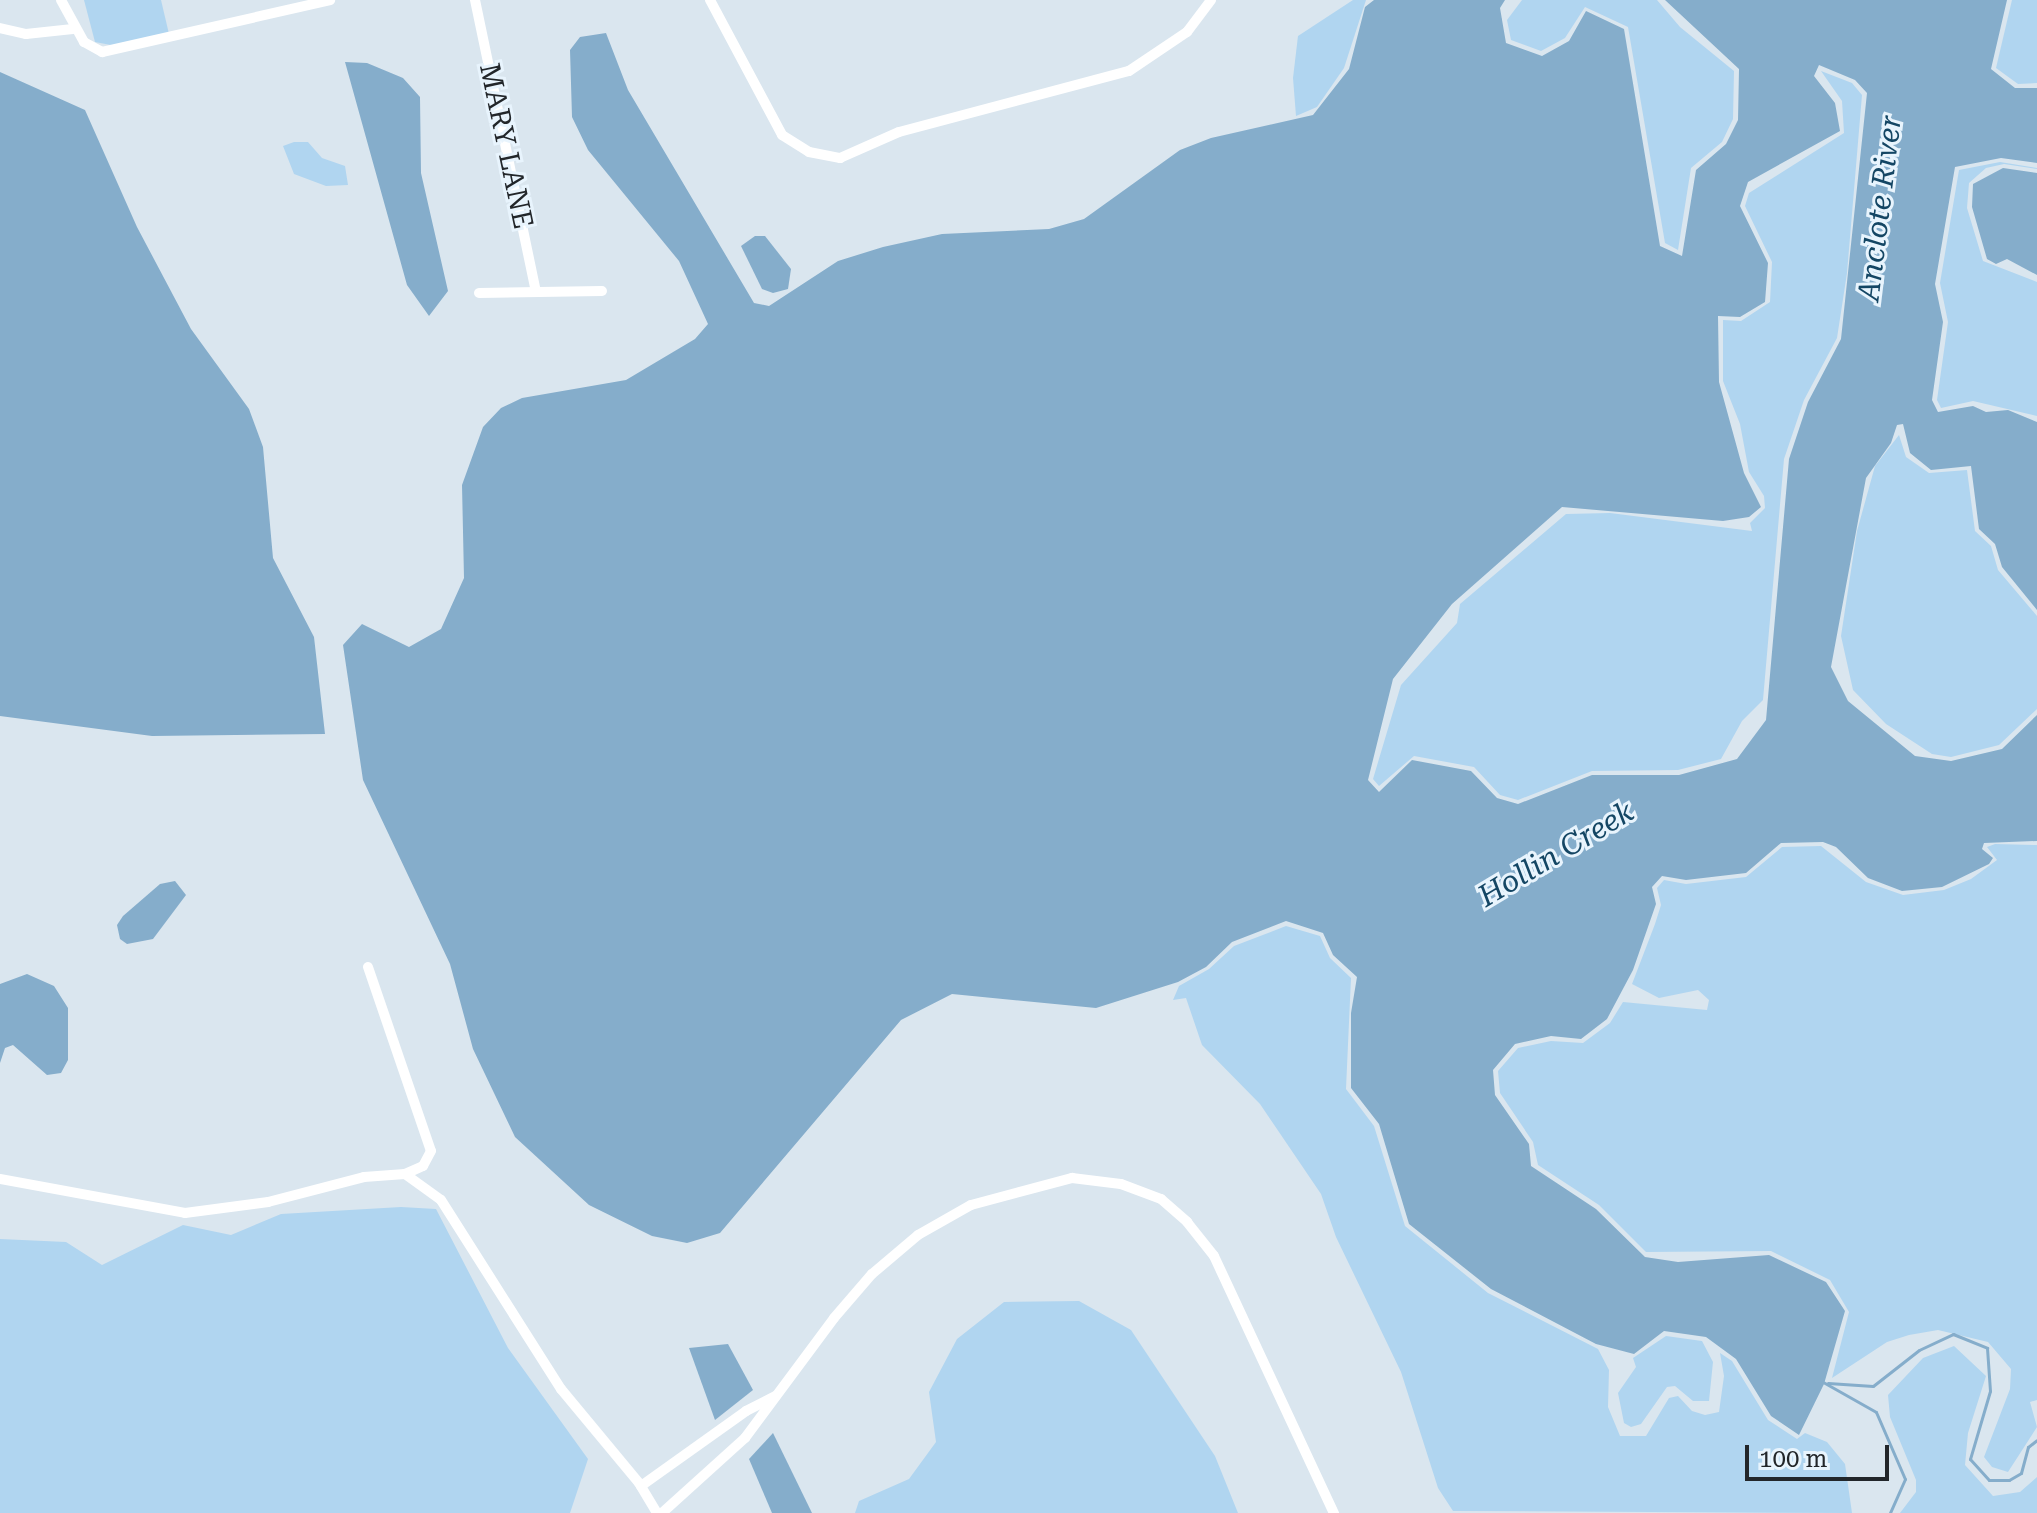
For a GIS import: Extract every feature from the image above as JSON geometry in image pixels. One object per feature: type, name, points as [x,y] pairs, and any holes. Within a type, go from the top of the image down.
[{"type":"street","points":[[61,0],[73,29],[84,42],[102,52],[119,51],[330,0]]},
{"type":"street","name":"MARY LANE","points":[[475,0],[536,292]]},
{"type":"street","points":[[710,0],[782,135],[809,152],[840,158],[899,132],[1129,71],[1187,32],[1211,0]]},
{"type":"street","points":[[0,28],[26,34],[73,29]]},
{"type":"street","points":[[479,293],[602,291]]},
{"type":"street","points":[[0,1179],[185,1213],[268,1202],[364,1177],[405,1174],[423,1166],[431,1151],[368,967]]},
{"type":"street","points":[[405,1174],[441,1200],[561,1389],[641,1486],[659,1513],[711,1473],[872,1274],[918,1235],[971,1205],[1055,1181],[1072,1178],[1121,1184],[1161,1199],[1214,1256],[1334,1513]]},
{"type":"street","points":[[641,1486],[746,1411],[777,1395]]},
{"type":"shaded area","points":[[84,0],[161,0],[169,34],[116,46],[95,42]]},
{"type":"shaded area","points":[[1353,0],[1366,0],[1344,68],[1317,107],[1296,116],[1293,78],[1298,36]]},
{"type":"shaded area","points":[[1522,0],[1657,0],[1680,27],[1734,71],[1733,119],[1722,142],[1691,168],[1678,250],[1665,243],[1628,27],[1585,7],[1565,38],[1541,51],[1511,40],[1507,20]]},
{"type":"shaded area","points":[[2012,0],[2037,0],[2037,83],[2018,84],[1996,68]]},
{"type":"shaded area","points":[[1821,71],[1852,83],[1862,95],[1847,273],[1837,338],[1804,400],[1784,459],[1763,700],[1742,721],[1721,759],[1678,770],[1592,771],[1518,800],[1500,795],[1474,767],[1414,756],[1379,786],[1373,779],[1401,685],[1457,623],[1460,604],[1566,514],[1610,513],[1752,531],[1750,523],[1765,508],[1764,496],[1749,472],[1740,424],[1723,381],[1723,320],[1741,321],[1770,302],[1772,262],[1745,206],[1749,193],[1844,133],[1842,101]]},
{"type":"shaded area","points":[[308,142],[322,158],[345,166],[348,185],[326,186],[294,174],[283,146]]},
{"type":"shaded area","points":[[2000,162],[2037,169],[2004,164],[1986,168],[1969,183],[1967,208],[1983,261],[2037,282],[2037,416],[1973,401],[1941,408],[1937,400],[1948,322],[1940,283],[1959,170]]},
{"type":"shaded area","points":[[1899,435],[1906,457],[1929,473],[1967,470],[1975,531],[1991,546],[1998,570],[2037,616],[2037,709],[1999,745],[1951,757],[1932,754],[1886,724],[1853,690],[1841,636],[1857,531],[1875,466]]},
{"type":"shaded area","points":[[1995,844],[2037,845],[2037,1400],[2030,1402],[2037,1427],[2008,1472],[1992,1467],[1984,1457],[2010,1389],[2011,1369],[1988,1342],[1938,1330],[1909,1335],[1887,1342],[1832,1378],[1849,1312],[1830,1280],[1771,1251],[1646,1252],[1599,1205],[1538,1165],[1533,1142],[1500,1093],[1498,1071],[1518,1048],[1551,1041],[1583,1043],[1610,1023],[1623,1002],[1707,1010],[1709,1000],[1698,990],[1659,998],[1632,984],[1661,905],[1657,888],[1664,880],[1686,884],[1746,877],[1782,847],[1821,846],[1866,882],[1903,895],[1944,890],[1971,879],[1997,860],[1987,847]]},
{"type":"shaded area","points":[[1286,926],[1320,936],[1330,958],[1351,978],[1346,1089],[1374,1126],[1405,1226],[1488,1293],[1598,1349],[1609,1370],[1608,1407],[1620,1436],[1646,1436],[1669,1398],[1678,1396],[1692,1411],[1705,1415],[1719,1412],[1724,1376],[1720,1353],[1732,1361],[1768,1420],[1797,1439],[1805,1433],[1827,1442],[1845,1464],[1852,1513],[1453,1511],[1438,1488],[1401,1372],[1336,1237],[1321,1194],[1260,1104],[1202,1045],[1186,998],[1173,1000],[1179,986],[1209,969],[1234,946]]},
{"type":"shaded area","points":[[401,1207],[436,1209],[508,1348],[588,1459],[570,1513],[0,1513],[0,1239],[66,1242],[102,1265],[183,1225],[231,1235],[281,1214]]},
{"type":"shaded area","points":[[1079,1301],[1131,1330],[1215,1456],[1238,1513],[855,1513],[859,1501],[909,1479],[936,1442],[929,1392],[957,1339],[1004,1302]]},
{"type":"shaded area","points":[[1666,1336],[1702,1341],[1713,1362],[1709,1401],[1693,1401],[1675,1386],[1667,1387],[1641,1424],[1631,1427],[1624,1423],[1618,1393],[1636,1367],[1633,1358]]},
{"type":"shaded area","points":[[1954,1346],[1986,1376],[1968,1433],[1965,1465],[1993,1496],[2020,1492],[2037,1477],[2037,1513],[1900,1513],[1916,1492],[1916,1480],[1890,1417],[1888,1395],[1923,1358]]},
{"type":"water","name":"Anclote River","points":[[1374,0],[1505,0],[1500,8],[1506,43],[1542,56],[1569,41],[1586,11],[1624,29],[1660,246],[1682,256],[1696,170],[1726,144],[1738,120],[1739,69],[1665,0],[2007,0],[1991,69],[2015,88],[2037,88],[2037,163],[2001,158],[1955,167],[1935,284],[1943,322],[1932,400],[1938,412],[1973,406],[1986,412],[2008,410],[2037,422],[2037,610],[2002,567],[1995,544],[1979,529],[1971,466],[1931,470],[1910,453],[1903,424],[1897,425],[1891,443],[1866,478],[1831,667],[1848,701],[1915,756],[1951,761],[2002,749],[2037,715],[2037,841],[1984,843],[1982,849],[1993,858],[1989,864],[1942,887],[1902,891],[1868,878],[1836,847],[1823,842],[1781,843],[1746,873],[1686,880],[1662,876],[1652,887],[1656,904],[1633,970],[1607,1019],[1581,1039],[1551,1036],[1515,1044],[1493,1070],[1495,1095],[1529,1144],[1531,1166],[1596,1209],[1645,1257],[1678,1262],[1769,1255],[1826,1282],[1845,1311],[1824,1384],[1799,1435],[1771,1416],[1736,1359],[1706,1337],[1664,1331],[1634,1354],[1596,1344],[1491,1289],[1409,1224],[1379,1124],[1351,1088],[1351,1013],[1357,977],[1333,955],[1323,933],[1286,921],[1232,942],[1206,967],[1178,982],[1096,1008],[952,994],[901,1020],[720,1233],[687,1243],[652,1236],[589,1205],[515,1137],[473,1049],[450,964],[363,780],[343,645],[362,624],[409,647],[441,629],[464,578],[462,485],[483,427],[501,408],[522,398],[626,380],[695,339],[708,324],[679,261],[588,150],[572,117],[570,50],[580,37],[606,33],[628,90],[754,303],[769,306],[838,261],[883,247],[942,234],[1049,229],[1084,219],[1180,150],[1211,138],[1313,115],[1349,69],[1365,7]],"holes":[[[1819,65],[1855,80],[1867,93],[1841,339],[1808,402],[1789,459],[1766,720],[1737,759],[1679,775],[1592,775],[1518,804],[1497,798],[1471,771],[1412,760],[1379,792],[1368,780],[1393,679],[1452,604],[1562,507],[1723,521],[1749,517],[1761,507],[1744,473],[1719,382],[1718,316],[1740,317],[1765,302],[1768,263],[1740,206],[1748,182],[1840,131],[1835,103],[1814,76]]]},
{"type":"water","points":[[345,62],[367,63],[403,78],[420,97],[421,173],[448,291],[429,316],[407,285]]},
{"type":"water","points":[[0,72],[85,110],[137,227],[191,329],[249,409],[263,447],[273,558],[314,637],[325,734],[152,736],[0,716]]},
{"type":"water","points":[[2003,168],[2037,173],[2037,275],[2007,259],[1996,264],[1987,259],[1972,207],[1973,184]]},
{"type":"water","points":[[755,236],[765,236],[791,269],[788,289],[773,293],[762,289],[741,246]]},
{"type":"water","points":[[175,881],[186,895],[153,939],[127,944],[120,939],[117,925],[123,916],[160,884]]},
{"type":"water","points":[[27,974],[54,986],[68,1008],[68,1060],[61,1073],[47,1075],[13,1045],[5,1048],[0,1063],[0,984]]},
{"type":"water","points":[[728,1344],[753,1390],[715,1420],[689,1348]]},
{"type":"water","points":[[773,1433],[812,1513],[772,1513],[749,1459]]},
{"type":"waterway","points":[[1828,1383],[1873,1386],[1919,1350],[1953,1334],[1987,1348],[1990,1391],[1970,1459],[1989,1480],[2009,1480],[2021,1473],[2028,1447],[2037,1440]]},
{"type":"waterway","name":"Hollin Creek","points":[[1823,1382],[1876,1412],[1905,1479],[1890,1513]]}]
